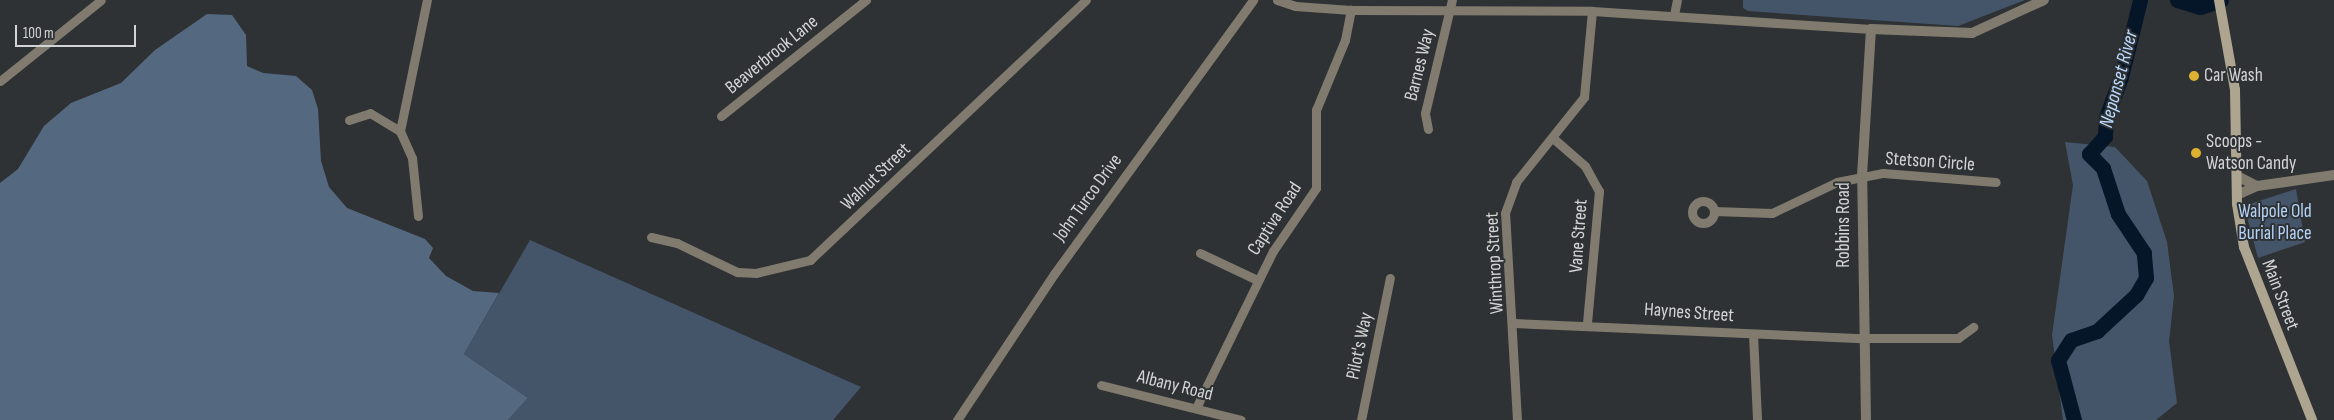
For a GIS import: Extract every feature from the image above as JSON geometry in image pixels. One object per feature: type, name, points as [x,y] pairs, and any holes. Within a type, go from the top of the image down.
[{"type":"main road","name":"Main Street","points":[[2219,0],[2236,100],[2237,195],[2249,266],[2312,420]]},
{"type":"street","points":[[0,82],[101,0]]},
{"type":"street","points":[[400,131],[427,0]]},
{"type":"street","name":"Beaverbrook Lane","points":[[721,116],[866,0]]},
{"type":"street","name":"Walnut Street","points":[[651,237],[677,243],[737,272],[756,273],[810,260],[1086,0]]},
{"type":"street","name":"John Turco Drive","points":[[957,420],[1054,274],[1253,0]]},
{"type":"street","points":[[1277,0],[1295,6],[1351,10],[1451,5],[1674,15],[1871,30],[1972,33],[2044,0]]},
{"type":"street","points":[[1674,15],[1677,0]]},
{"type":"street","name":"Barnes Way","points":[[1428,129],[1425,113],[1451,5]]},
{"type":"street","name":"Captiva Road","points":[[1196,408],[1257,280],[1316,188],[1316,110],[1345,40],[1351,10]]},
{"type":"street","name":"Winthrop Street","points":[[1517,420],[1514,323],[1506,213],[1516,182],[1554,139],[1584,97],[1592,11]]},
{"type":"street","name":"Robbins Road","points":[[1866,420],[1862,338],[1862,176],[1871,30]]},
{"type":"street","points":[[349,120],[370,113],[400,131],[412,158],[418,216]]},
{"type":"street","name":"Vane Street","points":[[1554,139],[1585,166],[1599,191],[1587,323]]},
{"type":"street","name":"Stetson Circle","points":[[1714,211],[1772,213],[1837,182],[1883,173],[1996,182]]},
{"type":"street","points":[[2237,195],[2257,186],[2334,175]]},
{"type":"street","points":[[2237,176],[2257,186]]},
{"type":"street","points":[[1200,253],[1257,280]]},
{"type":"street","name":"Pilot's Way","points":[[1361,420],[1390,278]]},
{"type":"street","name":"Haynes Street","points":[[1514,323],[1587,323],[1752,334],[1862,338],[1958,338],[1973,327]]},
{"type":"street","points":[[1752,334],[1756,420]]},
{"type":"street","name":"Albany Road","points":[[1102,384],[1241,420]]},
{"type":"green space","points":[[1743,0],[2025,0],[1958,26],[1748,11],[1743,8]]},
{"type":"green space","points":[[2065,142],[2115,147],[2147,181],[2167,242],[2174,296],[2169,341],[2177,403],[2156,420],[2063,420],[2052,335],[2073,185]]},
{"type":"green space","name":"Walpole Old Burial Place","points":[[2296,189],[2305,242],[2258,258],[2247,217],[2250,204]]},
{"type":"green space","points":[[530,240],[861,387],[833,420],[508,420],[528,398],[464,354]]},
{"type":"shaded area","points":[[207,14],[232,15],[246,35],[247,66],[263,73],[296,76],[312,90],[318,109],[321,161],[329,187],[347,208],[425,239],[433,248],[429,258],[446,276],[473,291],[499,293],[464,354],[528,398],[508,420],[0,420],[0,183],[18,169],[44,126],[71,103],[121,83],[155,50]]},
{"type":"waterway","name":"Neponset River","points":[[2074,420],[2058,360],[2071,340],[2097,331],[2136,295],[2146,278],[2144,253],[2118,214],[2103,168],[2089,154],[2105,136],[2106,117],[2121,77],[2140,0]]},
{"type":"waterway","name":"Neponset River","points":[[2177,0],[2200,7],[2221,0]]},
{"type":"place","name":"Car Wash","points":[[2194,76]]},
{"type":"place","name":"Scoops - Watson Candy","points":[[2196,153]]}]
